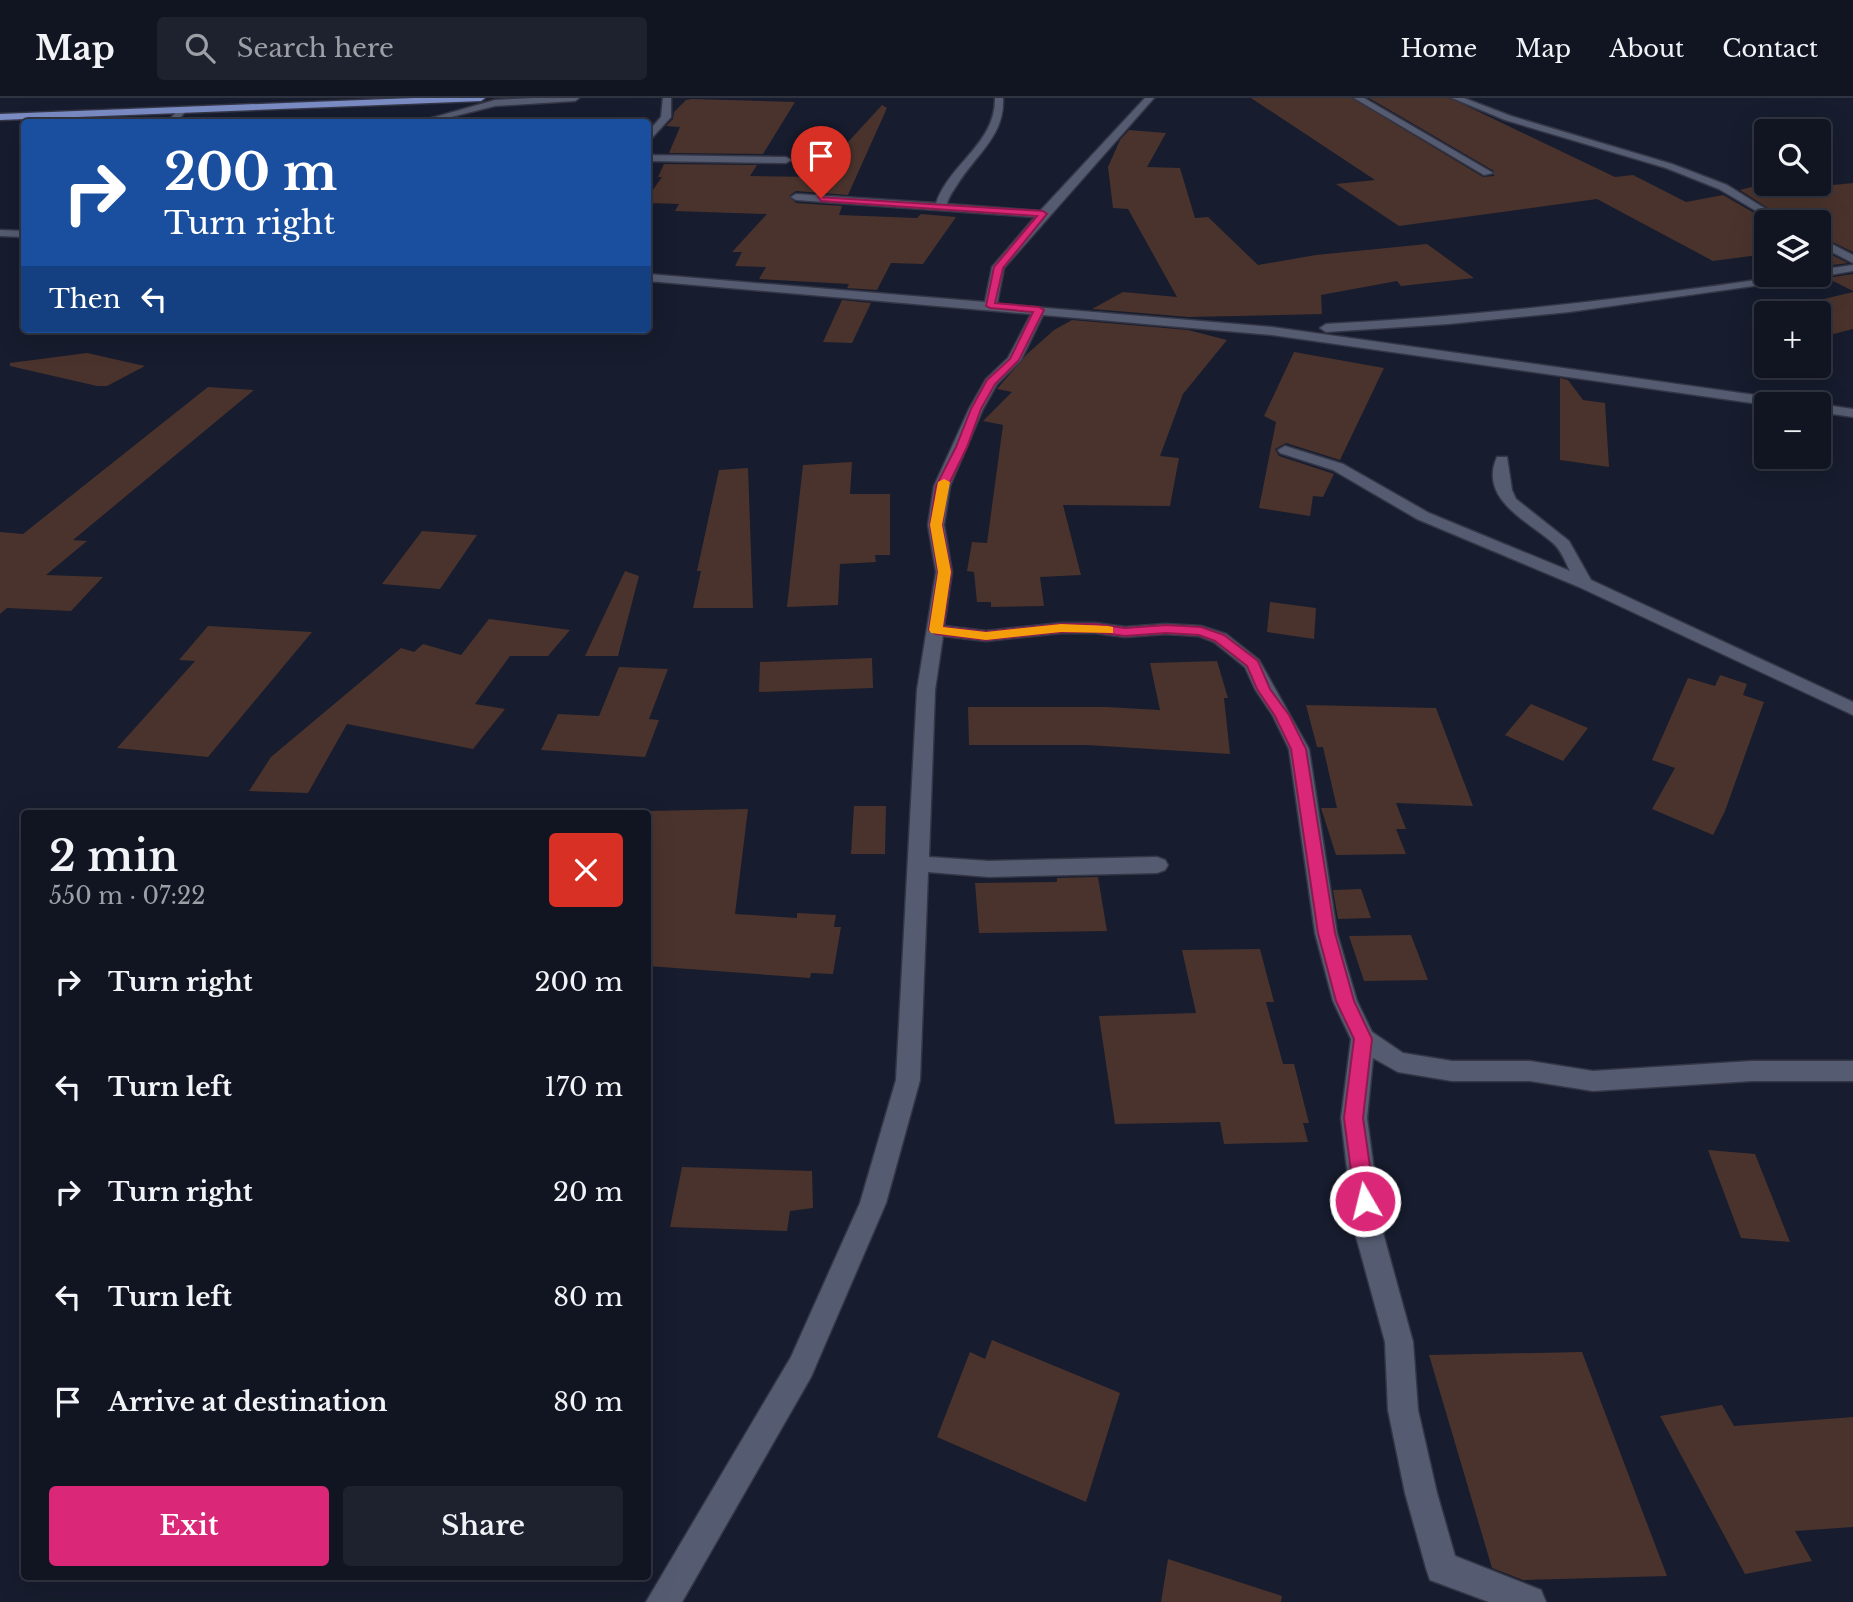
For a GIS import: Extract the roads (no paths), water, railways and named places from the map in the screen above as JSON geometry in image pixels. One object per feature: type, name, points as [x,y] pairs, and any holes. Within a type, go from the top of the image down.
[{"type":"main road","points":[[0,117],[481,98]]},
{"type":"street","points":[[434,119],[495,103],[575,98]]},
{"type":"street","points":[[651,134],[666,117],[667,98]]},
{"type":"street","points":[[943,207],[941,202],[967,162],[994,135],[1000,111],[999,98]]},
{"type":"street","points":[[990,306],[998,267],[1150,98]]},
{"type":"street","points":[[1358,98],[1488,173]]},
{"type":"street","points":[[1456,98],[1508,118],[1669,166],[1723,187],[1762,210]]},
{"type":"street","points":[[174,119],[183,110]]},
{"type":"street","points":[[651,158],[786,160]]},
{"type":"street","points":[[796,197],[1043,214]]},
{"type":"street","points":[[0,233],[21,234]]},
{"type":"street","points":[[1831,247],[1853,260]]},
{"type":"street","points":[[1831,272],[1853,268]]},
{"type":"street","points":[[651,277],[1272,331],[1754,399]]},
{"type":"street","points":[[1272,331],[1418,324],[1548,312],[1754,283]]},
{"type":"street","points":[[663,1602],[801,1367],[873,1203],[908,1080],[926,690],[944,572],[936,525],[942,486],[962,447],[976,409],[991,382],[1014,360],[1039,310]]},
{"type":"street","points":[[1831,410],[1853,413]]},
{"type":"street","points":[[1285,450],[1338,467],[1423,516],[1585,583],[1853,709]]},
{"type":"street","points":[[1502,460],[1502,489],[1509,502],[1527,519],[1560,541],[1585,583]]},
{"type":"street","points":[[936,630],[986,636],[1061,628],[1095,628],[1125,632],[1166,629],[1201,631],[1220,638],[1253,664],[1264,689],[1282,715],[1299,749],[1326,933],[1345,1001],[1363,1039],[1398,1062],[1452,1071],[1530,1071],[1593,1081],[1764,1070],[1853,1071]]},
{"type":"street","points":[[919,864],[989,869],[1157,865]]},
{"type":"street","points":[[1363,1039],[1354,1118],[1368,1229],[1399,1342],[1403,1410],[1421,1493],[1442,1568],[1494,1586],[1515,1600],[1529,1602]]}]
